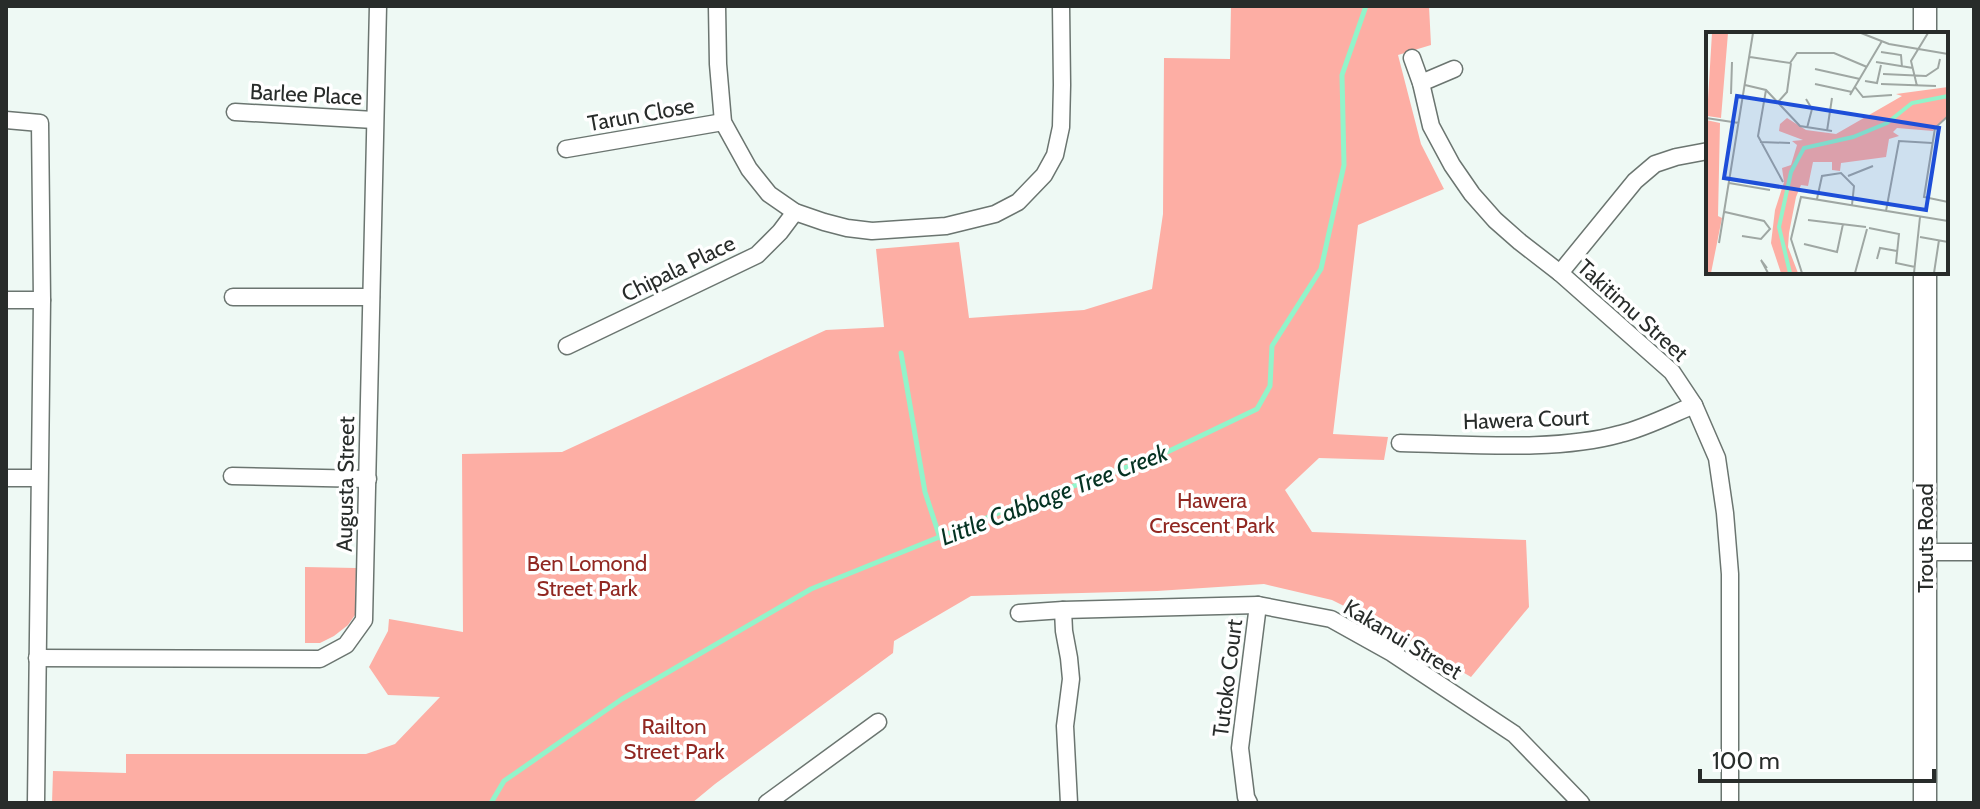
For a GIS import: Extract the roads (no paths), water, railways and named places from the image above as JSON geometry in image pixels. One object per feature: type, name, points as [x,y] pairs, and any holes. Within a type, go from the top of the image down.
[{"type":"street","name":"Augusta Street","points":[[37,658],[320,659],[346,645],[364,620],[378,6]]},
{"type":"street","points":[[717,6],[723,122],[749,169],[769,194],[795,212],[835,225],[872,231],[946,226],[995,214],[1018,202],[1044,175],[1055,155],[1061,127],[1061,6]]},
{"type":"street","points":[[1925,6],[1925,32]]},
{"type":"street","name":"Takitimu Street","points":[[1412,58],[1431,126],[1472,194],[1503,227],[1672,372],[1694,405],[1717,458],[1730,574],[1730,803]]},
{"type":"street","points":[[1421,83],[1454,69]]},
{"type":"street","name":"Barlee Place","points":[[235,112],[374,120]]},
{"type":"street","points":[[6,120],[40,123],[42,300],[36,803]]},
{"type":"street","name":"Tarun Close","points":[[566,149],[723,122]]},
{"type":"street","points":[[1560,273],[1635,181],[1655,164],[1706,151]]},
{"type":"street","name":"Chipala Place","points":[[567,346],[757,255],[795,212]]},
{"type":"street","name":"Trouts Road","points":[[1925,274],[1925,803]]},
{"type":"street","points":[[233,297],[371,297]]},
{"type":"street","points":[[6,300],[42,300]]},
{"type":"street","name":"Hawera Court","points":[[1400,443],[1583,442],[1622,434],[1694,405]]},
{"type":"street","points":[[232,476],[368,479]]},
{"type":"street","points":[[6,478],[39,478]]},
{"type":"street","points":[[1925,552],[1974,552]]},
{"type":"street","name":"Kakanui Street","points":[[1019,613],[1258,605],[1331,619],[1392,653],[1514,734],[1581,803]]},
{"type":"street","name":"Tutoko Court","points":[[1249,803],[1240,748],[1258,605]]},
{"type":"street","points":[[1063,610],[1071,679],[1065,726],[1069,803]]},
{"type":"street","points":[[767,803],[785,798],[878,722]]},
{"type":"waterway","name":"Little Cabbage Tree Creek","points":[[491,803],[504,781],[622,699],[811,589],[1001,512],[1163,454],[1257,409],[1270,386],[1272,346],[1321,269],[1344,165],[1342,75],[1366,6]]},
{"type":"waterway","points":[[901,353],[925,492],[940,538]]},
{"type":"park label","name":"Hawera Crescent Park","points":[[1212,512]]},
{"type":"park label","name":"Ben Lomond Street Park","points":[[587,576]]},
{"type":"park label","name":"Railton Street Park","points":[[674,738]]}]
